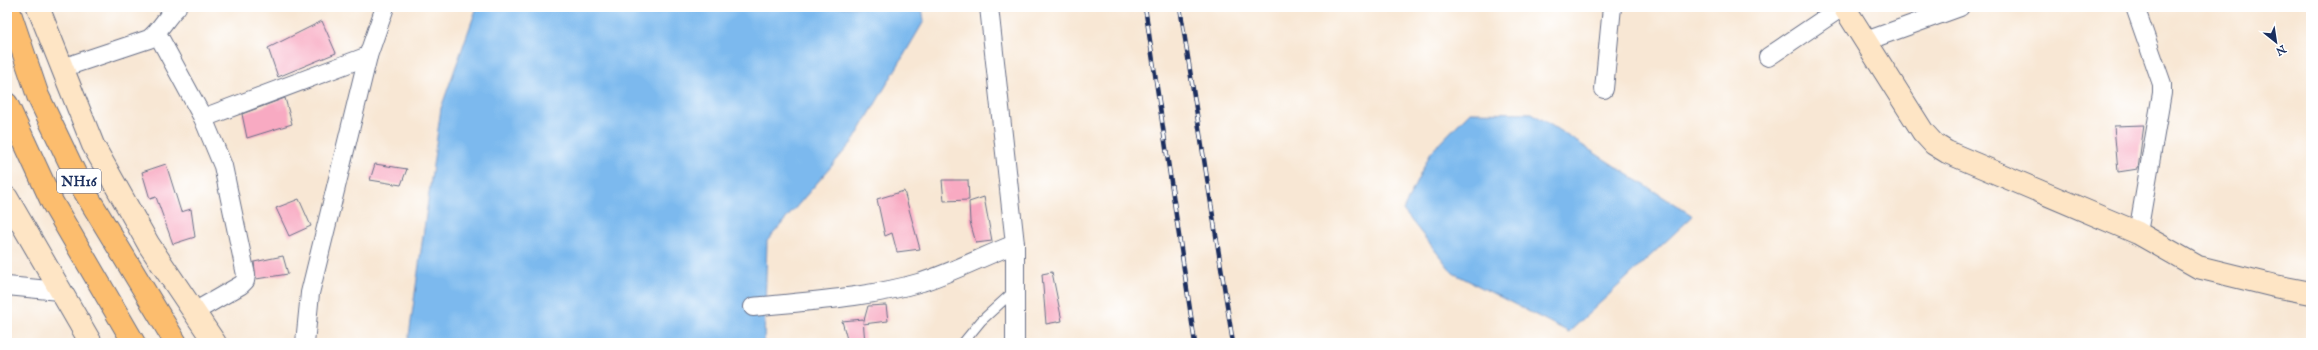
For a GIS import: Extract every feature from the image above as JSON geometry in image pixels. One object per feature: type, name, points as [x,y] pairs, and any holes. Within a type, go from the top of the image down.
[{"type":"highway","name":"NH16","points":[[8,7],[38,96],[80,184],[176,343]]},
{"type":"highway","name":"NH16","points":[[7,104],[52,202],[134,343]]},
{"type":"main road","points":[[38,7],[93,145],[149,245],[215,343]]},
{"type":"main road","points":[[1843,7],[1866,41],[1922,132],[1934,144],[1947,152],[2138,233],[2198,267],[2275,286],[2311,293]]},
{"type":"main road","points":[[7,198],[59,291],[91,343]]},
{"type":"street","points":[[62,68],[149,38],[157,33],[169,14],[177,7]]},
{"type":"street","points":[[305,343],[310,293],[368,56],[385,7]]},
{"type":"street","points":[[989,7],[1014,244],[1015,343]]},
{"type":"street","points":[[1604,89],[1612,7]]},
{"type":"street","points":[[1768,57],[1843,7]]},
{"type":"street","points":[[1866,41],[1960,7]]},
{"type":"street","points":[[2135,7],[2162,84],[2162,93],[2138,233]]},
{"type":"street","points":[[157,33],[203,118],[223,166],[246,275],[242,285],[194,312]]},
{"type":"street","points":[[203,118],[368,56]]},
{"type":"street","points":[[753,307],[873,294],[923,281],[1014,244]]},
{"type":"street","points":[[7,286],[59,291]]},
{"type":"lane","points":[[964,343],[981,321],[1014,290]]},
{"type":"water","points":[[477,7],[922,7],[924,21],[854,140],[767,241],[764,343],[408,343],[441,108]]},
{"type":"water","points":[[1470,112],[1532,113],[1693,216],[1569,332],[1453,273],[1403,210],[1431,152]]},
{"type":"building","points":[[322,21],[336,53],[278,77],[268,48]]},
{"type":"building","points":[[285,98],[292,124],[247,138],[242,114]]},
{"type":"building","points":[[2144,125],[2138,169],[2118,172],[2114,126]]},
{"type":"building","points":[[166,164],[181,212],[191,209],[195,237],[173,244],[156,197],[150,199],[142,172]]},
{"type":"building","points":[[375,164],[407,169],[401,185],[370,180]]},
{"type":"building","points":[[942,180],[968,180],[969,200],[944,201]]},
{"type":"building","points":[[904,191],[920,249],[897,252],[892,233],[885,236],[877,199]]},
{"type":"building","points":[[984,197],[992,241],[976,243],[970,222],[969,202]]},
{"type":"building","points":[[299,199],[311,226],[289,236],[276,208]]},
{"type":"building","points":[[283,256],[288,274],[256,279],[254,262]]},
{"type":"building","points":[[1052,272],[1062,321],[1046,324],[1042,274]]},
{"type":"building","points":[[886,305],[888,321],[863,324],[868,306]]},
{"type":"building","points":[[863,319],[865,343],[848,343],[842,321]]},
{"type":"railway","points":[[1145,7],[1195,343]]},
{"type":"railway","points":[[1180,7],[1233,343]]}]
